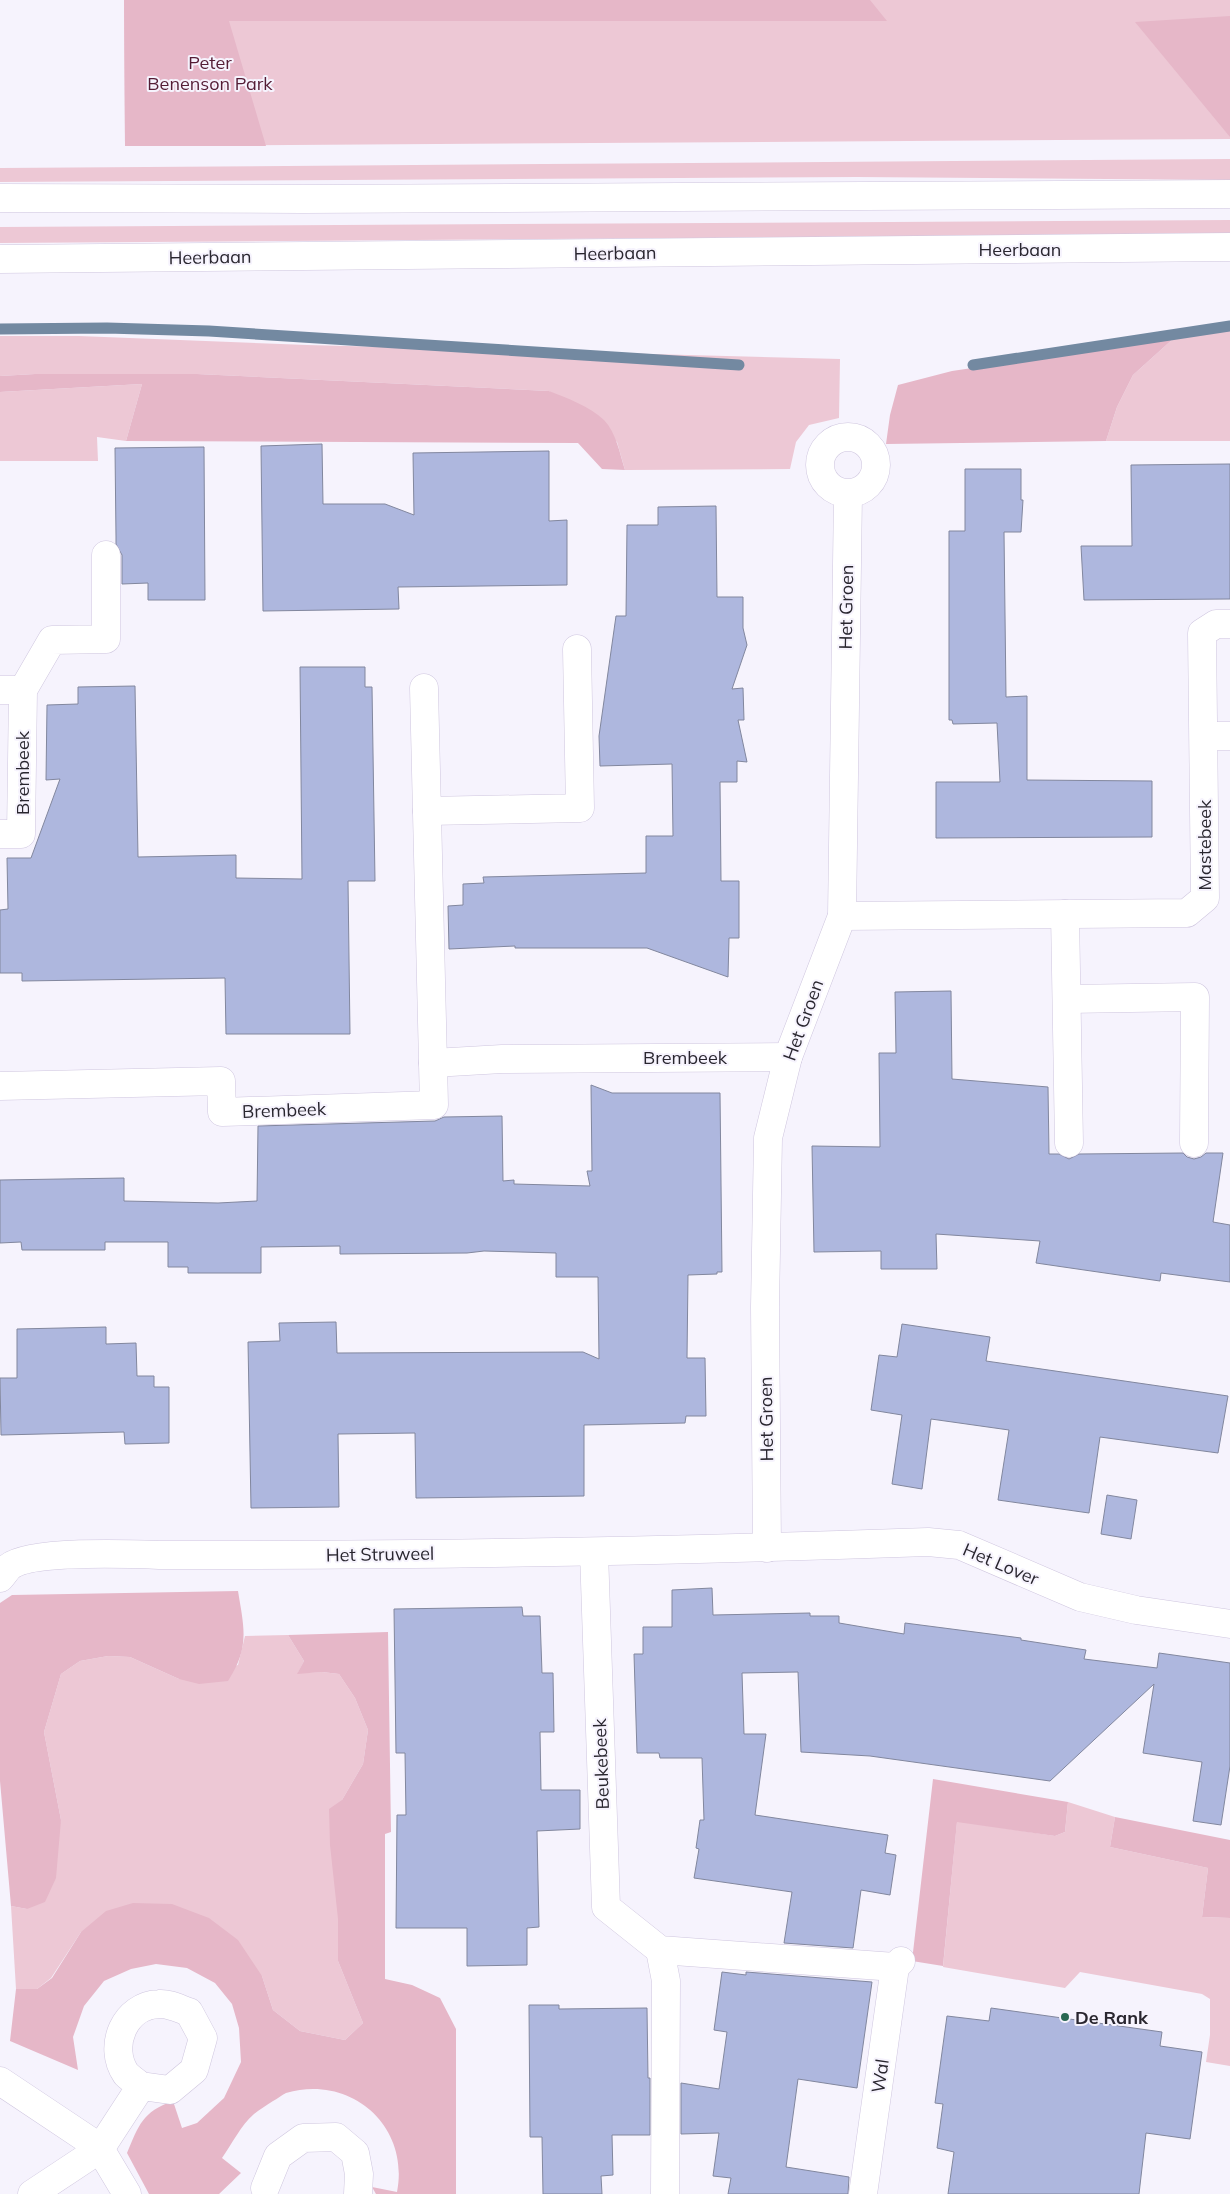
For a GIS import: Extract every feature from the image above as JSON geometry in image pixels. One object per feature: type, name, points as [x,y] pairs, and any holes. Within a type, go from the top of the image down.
[{"type":"street","points":[[0,198],[322,199],[1230,194]]},
{"type":"street","name":"Heerbaan","points":[[0,259],[1230,247]]},
{"type":"street","name":"Het Groen","points":[[767,1548],[765,1306],[768,1138],[788,1057],[842,916],[848,494]]},
{"type":"street","name":"Brembeek","points":[[0,834],[22,834],[11,690],[52,640],[106,638],[106,555]]},
{"type":"street","name":"Mastebeek","points":[[842,916],[1187,913],[1205,898],[1217,736],[1202,633],[1216,624],[1230,624]]},
{"type":"street","points":[[427,811],[580,808],[577,648]]},
{"type":"street","name":"Brembeek","points":[[0,1086],[221,1082],[222,1112],[434,1105],[424,688]]},
{"type":"street","points":[[1065,914],[1069,1143]]},
{"type":"street","points":[[1067,999],[1194,997],[1194,1143]]},
{"type":"street","name":"Brembeek","points":[[433,1063],[502,1059],[788,1057]]},
{"type":"street","name":"Het Lover","points":[[767,1548],[928,1542],[959,1545],[1080,1597],[1136,1610],[1230,1624]]},
{"type":"street","name":"Het Struweel","points":[[0,1578],[10,1566],[28,1561],[81,1554],[238,1555],[594,1552],[767,1548]]},
{"type":"street","name":"Beukebeek","points":[[594,1552],[606,1907],[660,1950]]},
{"type":"street","points":[[660,1950],[666,1981],[665,2194]]},
{"type":"street","name":"Wal","points":[[660,1950],[898,1964],[863,2194]]},
{"type":"street","points":[[0,2081],[100,2149],[127,2194]]},
{"type":"street","points":[[32,2194],[100,2149],[141,2086]]},
{"type":"street","points":[[264,2192],[278,2156],[303,2138],[336,2136],[355,2153],[360,2174],[358,2194]]},
{"type":"green space","name":"Peter Benenson Park","points":[[124,0],[1230,0],[1230,139],[125,146]]},
{"type":"green space","points":[[124,0],[870,0],[887,21],[229,21],[266,146],[125,146]]},
{"type":"green space","points":[[1230,16],[1230,137],[1135,22]]},
{"type":"green space","points":[[1230,159],[1230,180],[857,177],[0,182],[0,168]]},
{"type":"green space","points":[[1230,220],[1230,234],[0,243],[0,227]]},
{"type":"green space","points":[[1230,330],[1230,441],[1106,441],[1117,407],[1133,375],[1174,338]]},
{"type":"green space","points":[[0,336],[79,336],[307,345],[840,359],[839,418],[809,425],[796,442],[790,469],[625,470],[617,442],[549,391],[197,374],[35,374],[0,376]]},
{"type":"green space","points":[[1174,338],[1133,375],[1117,407],[1106,441],[886,444],[890,415],[898,385],[952,371]]},
{"type":"green space","points":[[35,374],[197,374],[549,391],[585,407],[604,420],[615,437],[625,470],[602,469],[578,443],[126,441],[142,384],[0,392],[0,376]]},
{"type":"green space","points":[[142,384],[126,441],[97,437],[98,461],[0,461],[0,392]]},
{"type":"green space","points":[[238,1591],[244,1637],[240,1658],[228,1681],[199,1684],[179,1679],[130,1657],[108,1656],[80,1661],[61,1674],[44,1732],[61,1820],[56,1878],[45,1902],[27,1909],[11,1906],[0,1781],[0,1603],[12,1595]]},
{"type":"green space","points":[[388,1632],[391,1832],[385,1834],[385,1979],[412,1985],[440,1998],[456,2029],[456,2194],[376,2194],[372,2187],[397,2192],[399,2168],[394,2146],[385,2127],[371,2111],[353,2099],[333,2091],[310,2089],[286,2093],[249,2118],[222,2158],[241,2173],[219,2194],[149,2194],[127,2153],[139,2127],[154,2110],[173,2101],[182,2128],[197,2123],[224,2098],[241,2062],[239,2028],[232,2004],[215,1983],[187,1968],[156,1964],[131,1969],[104,1981],[84,2006],[73,2037],[78,2070],[10,2041],[16,1989],[37,1989],[52,1978],[81,1932],[106,1911],[133,1903],[172,1904],[209,1918],[238,1940],[262,1976],[273,2010],[300,2031],[345,2040],[363,2023],[338,1961],[338,1919],[330,1845],[329,1809],[342,1800],[363,1764],[368,1730],[355,1698],[339,1674],[322,1672],[297,1674],[304,1661],[288,1635]]},
{"type":"green space","points":[[288,1635],[304,1661],[298,1673],[322,1672],[339,1674],[355,1698],[368,1730],[363,1764],[342,1800],[338,1919],[338,1961],[363,2023],[345,2040],[300,2031],[273,2010],[262,1976],[81,1932],[51,1978],[37,1989],[16,1989],[11,1906],[27,1909],[61,1820],[44,1732],[61,1674],[80,1661],[108,1656],[130,1657],[179,1679],[238,1665],[245,1636]]},
{"type":"green space","points":[[933,1779],[1068,1802],[1065,1832],[1055,1836],[957,1822],[943,1966],[912,1961]]},
{"type":"green space","points":[[1068,1802],[1115,1817],[1110,1847],[1208,1868],[1202,1917],[1230,1918],[1230,2066],[1206,2062],[1210,2035],[1210,1999],[1202,1994],[1080,1972],[1065,1988],[943,1967],[957,1821],[1055,1836],[1065,1832]]},
{"type":"green space","points":[[1115,1817],[1230,1840],[1230,1918],[1202,1917],[1208,1868],[1110,1847]]},
{"type":"building","points":[[322,444],[323,504],[385,504],[414,515],[413,453],[549,451],[549,521],[567,520],[567,585],[398,587],[399,609],[263,611],[261,446]]},
{"type":"building","points":[[204,447],[205,600],[148,600],[148,583],[122,584],[122,555],[116,544],[115,448]]},
{"type":"building","points":[[1230,464],[1230,599],[1084,600],[1081,546],[1132,546],[1131,465]]},
{"type":"building","points":[[965,469],[1021,469],[1021,500],[1023,500],[1021,532],[1004,532],[1006,697],[1027,696],[1027,780],[1152,781],[1152,837],[936,838],[936,782],[1000,782],[997,723],[953,724],[952,720],[949,720],[949,531],[965,531]]},
{"type":"building","points":[[716,506],[717,597],[743,597],[743,628],[747,645],[732,689],[743,688],[744,720],[738,720],[747,762],[737,761],[737,782],[720,782],[721,881],[739,881],[739,938],[729,938],[728,977],[647,948],[515,948],[515,946],[449,949],[448,906],[463,905],[463,884],[484,883],[483,877],[646,873],[646,836],[673,836],[672,764],[600,766],[599,736],[616,616],[626,616],[627,525],[658,525],[658,507]]},
{"type":"building","points":[[300,667],[365,667],[365,687],[372,687],[375,881],[348,881],[350,1034],[226,1034],[225,978],[22,981],[22,973],[0,973],[0,910],[8,909],[7,858],[31,858],[60,779],[46,780],[47,705],[78,704],[78,687],[135,686],[138,857],[236,855],[236,878],[302,879]]},
{"type":"building","points":[[951,991],[952,1079],[1048,1087],[1049,1154],[1059,1154],[1069,1159],[1079,1154],[1183,1153],[1187,1157],[1194,1159],[1206,1153],[1223,1153],[1213,1222],[1230,1225],[1230,1282],[1161,1273],[1160,1281],[1036,1263],[1040,1241],[936,1234],[937,1269],[881,1269],[881,1251],[814,1252],[812,1146],[880,1147],[879,1053],[896,1053],[895,992]]},
{"type":"building","points":[[591,1085],[612,1093],[720,1093],[722,1272],[717,1272],[717,1274],[688,1275],[687,1358],[705,1358],[706,1416],[686,1416],[685,1423],[584,1425],[584,1496],[416,1498],[415,1433],[338,1434],[339,1507],[251,1508],[248,1342],[280,1341],[279,1323],[336,1322],[337,1353],[583,1352],[599,1359],[598,1277],[556,1277],[556,1253],[484,1251],[467,1253],[340,1254],[340,1246],[261,1247],[261,1273],[188,1273],[188,1267],[168,1267],[168,1242],[105,1242],[105,1250],[22,1250],[21,1242],[0,1243],[0,1180],[124,1178],[124,1201],[218,1203],[257,1201],[258,1126],[435,1121],[444,1117],[502,1116],[503,1181],[514,1180],[514,1184],[590,1186],[587,1171],[592,1171]]},
{"type":"building","points":[[902,1324],[990,1337],[986,1361],[1228,1396],[1218,1453],[1100,1437],[1089,1513],[998,1500],[1009,1430],[931,1419],[922,1489],[892,1484],[902,1415],[871,1410],[879,1355],[897,1357]]},
{"type":"building","points":[[106,1327],[106,1344],[136,1343],[137,1376],[154,1376],[154,1387],[169,1387],[169,1443],[125,1444],[124,1432],[1,1435],[0,1378],[17,1378],[17,1329]]},
{"type":"building","points":[[1107,1495],[1137,1500],[1131,1539],[1101,1534]]},
{"type":"building","points":[[712,1588],[713,1615],[810,1613],[810,1616],[839,1616],[839,1623],[904,1634],[905,1623],[1021,1638],[1021,1640],[1086,1650],[1084,1659],[1157,1668],[1159,1653],[1230,1663],[1230,1766],[1221,1825],[1193,1821],[1202,1762],[1143,1753],[1154,1684],[1050,1781],[870,1756],[801,1752],[798,1672],[742,1673],[744,1734],[766,1734],[755,1815],[888,1835],[885,1853],[896,1855],[890,1895],[861,1890],[853,1948],[784,1943],[792,1892],[694,1878],[699,1849],[696,1848],[700,1820],[704,1820],[702,1758],[660,1758],[659,1753],[637,1753],[634,1654],[643,1654],[643,1627],[672,1627],[672,1590]]},
{"type":"building","points":[[522,1607],[523,1616],[540,1616],[542,1673],[553,1673],[554,1732],[540,1732],[541,1790],[580,1790],[580,1829],[537,1831],[539,1927],[527,1928],[527,1965],[467,1966],[467,1928],[396,1928],[397,1815],[406,1815],[405,1753],[396,1753],[394,1609]]},
{"type":"building","points":[[722,1972],[746,1975],[746,1972],[872,1982],[857,2088],[798,2079],[786,2167],[849,2177],[848,2194],[728,2194],[731,2178],[713,2176],[719,2133],[681,2134],[681,2083],[719,2089],[727,2032],[714,2030]]},
{"type":"building","points":[[529,2005],[559,2005],[559,2009],[647,2008],[650,2135],[612,2135],[613,2175],[601,2176],[602,2194],[543,2194],[542,2137],[530,2137]]},
{"type":"building","points":[[991,2008],[1162,2032],[1160,2046],[1202,2052],[1190,2139],[1146,2133],[1139,2194],[948,2194],[954,2152],[937,2148],[943,2104],[935,2103],[947,2016],[989,2021]]},
{"type":"waterway","points":[[973,365],[1230,326]]},
{"type":"waterway","points":[[0,329],[107,328],[209,331],[739,365]]},
{"type":"place","name":"De Rank","points":[[1065,2017]]}]
